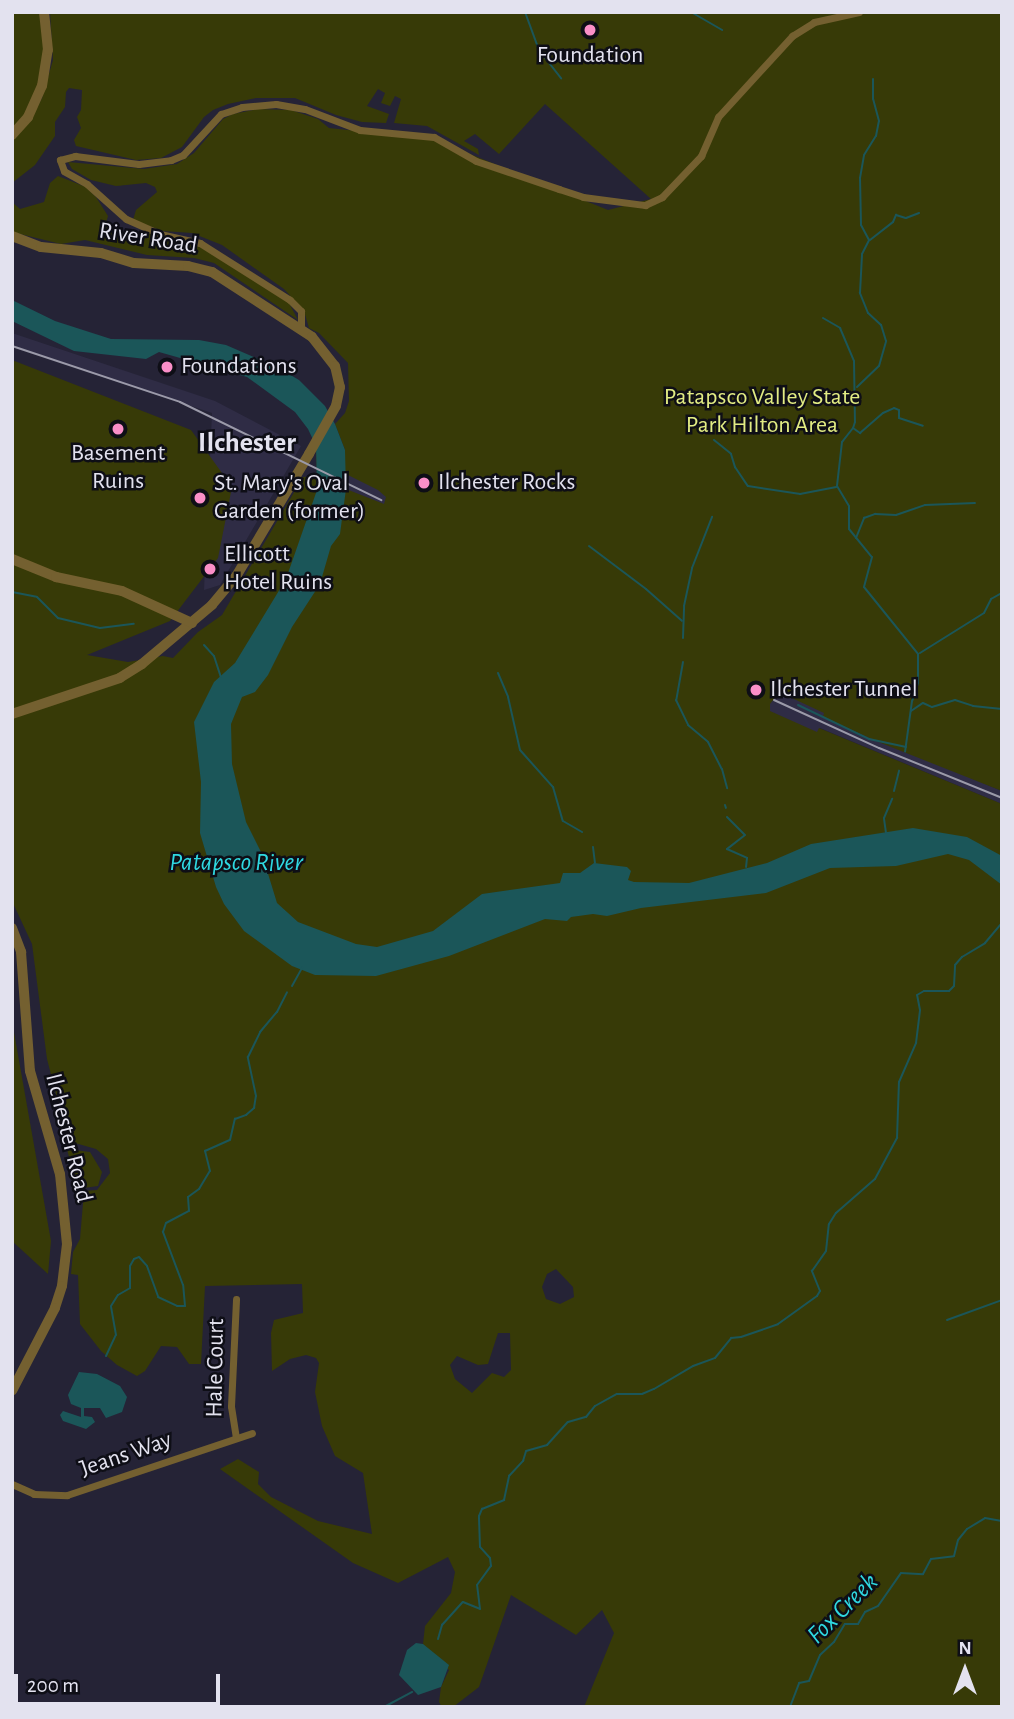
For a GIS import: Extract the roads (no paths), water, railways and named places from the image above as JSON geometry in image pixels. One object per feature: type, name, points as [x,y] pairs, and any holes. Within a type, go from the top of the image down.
[{"type":"street","points":[[12,135],[28,117],[42,86],[48,50],[44,12]]},
{"type":"street","points":[[301,329],[301,311],[290,300],[200,243],[160,234],[126,219],[87,184],[64,171],[60,160],[75,156],[138,164],[172,160],[183,155],[221,114],[242,107],[283,104],[360,130],[434,136],[476,161],[571,193],[645,205],[662,197],[701,156],[718,117],[792,36],[814,22],[859,12]]},
{"type":"street","name":"River Road","points":[[12,236],[41,247],[101,253],[134,263],[202,268],[221,277],[301,329],[321,346],[335,366],[341,387],[338,402],[237,575],[223,594],[192,623]]},
{"type":"street","points":[[12,559],[56,577],[122,591],[192,623],[142,664],[120,678],[12,714]]},
{"type":"street","name":"Ilchester Road","points":[[12,928],[21,952],[30,1071],[65,1199],[66,1244],[62,1286],[55,1308],[12,1391]]},
{"type":"street","name":"Hale Court","points":[[236,1299],[232,1406],[236,1438]]},
{"type":"street","name":"Jeans Way","points":[[12,1484],[34,1494],[67,1495],[252,1433]]},
{"type":"water","name":"Patapsco River","points":[[12,300],[55,321],[111,339],[199,340],[226,345],[277,367],[299,380],[325,406],[335,424],[345,450],[346,489],[340,534],[331,546],[320,584],[292,627],[268,675],[255,692],[242,697],[231,724],[232,764],[246,822],[262,854],[277,903],[298,922],[356,944],[377,947],[433,931],[482,894],[560,883],[563,873],[580,873],[594,863],[627,867],[631,871],[628,880],[634,882],[689,883],[767,863],[811,844],[913,828],[967,837],[1002,856],[1002,885],[969,860],[948,854],[896,866],[830,868],[766,893],[641,908],[607,916],[593,914],[571,917],[567,921],[545,919],[449,956],[376,976],[315,975],[292,966],[244,931],[224,904],[216,887],[200,833],[201,782],[194,722],[214,682],[235,663],[286,579],[317,490],[316,446],[308,429],[295,412],[247,377],[159,352],[146,359],[74,351],[12,321]]},
{"type":"water","points":[[79,1372],[97,1374],[120,1386],[127,1397],[122,1412],[106,1418],[100,1408],[84,1408],[84,1416],[92,1417],[95,1422],[86,1429],[63,1421],[60,1415],[63,1411],[81,1417],[81,1408],[71,1404],[68,1395]]},
{"type":"water","points":[[416,1643],[423,1644],[449,1665],[441,1687],[418,1695],[399,1675],[407,1650]]},
{"type":"waterway","points":[[525,12],[539,50],[561,78]]},
{"type":"waterway","points":[[691,12],[722,30]]},
{"type":"waterway","points":[[12,38],[12,61]]},
{"type":"waterway","points":[[857,387],[879,366],[886,341],[881,325],[868,313],[860,293],[862,254],[869,240],[861,225],[860,178],[864,155],[876,136],[879,121],[873,99],[873,79]]},
{"type":"waterway","points":[[870,240],[893,222],[896,215],[906,218],[919,213]]},
{"type":"waterway","points":[[823,318],[840,328],[854,361],[855,422],[842,442],[837,486],[849,506],[849,529],[872,557],[864,587],[918,654],[918,683],[912,701],[905,752]]},
{"type":"waterway","points":[[853,428],[860,433],[883,413],[894,408],[899,410],[899,418],[923,426]]},
{"type":"waterway","points":[[714,440],[731,454],[735,467],[748,486],[800,494],[836,487]]},
{"type":"waterway","points":[[856,538],[864,518],[875,514],[896,515],[925,505],[975,503]]},
{"type":"waterway","points":[[683,638],[684,606],[692,568],[712,517]]},
{"type":"waterway","points":[[589,546],[646,589],[682,621]]},
{"type":"waterway","points":[[12,592],[37,597],[58,618],[100,628],[134,624]]},
{"type":"waterway","points":[[920,653],[984,613],[991,599],[1002,593]]},
{"type":"waterway","points":[[204,645],[214,656],[221,677]]},
{"type":"waterway","points":[[683,662],[676,700],[688,725],[708,742],[722,769],[727,788]]},
{"type":"waterway","points":[[498,673],[508,697],[520,750],[553,787],[563,821],[582,832]]},
{"type":"waterway","points":[[911,711],[923,703],[932,707],[955,700],[973,706],[1002,709]]},
{"type":"waterway","points":[[798,705],[869,739],[906,747]]},
{"type":"waterway","points":[[894,791],[899,771]]},
{"type":"waterway","points":[[886,833],[884,818],[892,799]]},
{"type":"waterway","points":[[727,817],[745,835],[727,849],[747,858],[746,867]]},
{"type":"waterway","points":[[593,847],[595,863]]},
{"type":"waterway","points":[[438,1639],[442,1625],[463,1602],[480,1609],[477,1585],[491,1566],[490,1558],[480,1547],[479,1516],[482,1509],[504,1500],[509,1476],[523,1461],[526,1451],[547,1445],[568,1422],[586,1417],[595,1406],[617,1394],[642,1394],[654,1389],[693,1366],[715,1358],[731,1338],[778,1324],[817,1296],[820,1291],[812,1271],[826,1251],[829,1224],[836,1213],[875,1179],[897,1138],[899,1082],[916,1043],[920,1010],[917,995],[924,991],[949,991],[954,986],[955,965],[962,957],[985,943],[1002,923]]},
{"type":"waterway","points":[[292,986],[302,968]]},
{"type":"waterway","points":[[106,1356],[116,1335],[111,1306],[118,1295],[130,1288],[130,1266],[134,1259],[139,1257],[147,1266],[158,1297],[177,1306],[185,1306],[183,1285],[163,1232],[166,1223],[189,1211],[188,1197],[199,1189],[210,1171],[205,1151],[230,1140],[235,1119],[254,1108],[256,1096],[248,1057],[260,1032],[277,1012],[287,992]]},
{"type":"waterway","points":[[947,1320],[1002,1300]]},
{"type":"waterway","name":"Fox Creek","points":[[790,1707],[799,1683],[809,1681],[820,1655],[834,1642],[845,1624],[858,1624],[865,1612],[878,1606],[901,1573],[923,1574],[931,1559],[954,1556],[958,1540],[967,1529],[985,1518],[1002,1521]]},
{"type":"waterway","points":[[384,1707],[412,1692]]},
{"type":"railway","points":[[12,346],[180,402],[381,500]]},
{"type":"railway","points":[[774,700],[879,748],[1002,798]]},
{"type":"place","name":"Foundation","points":[[590,30]]},
{"type":"place","name":"Foundations","points":[[167,367]]},
{"type":"place","name":"Basement Ruins","points":[[118,429]]},
{"type":"place","name":"Ilchester Rocks","points":[[424,483]]},
{"type":"place","name":"St. Mary's Oval Garden (former)","points":[[200,498]]},
{"type":"place","name":"Ellicott Hotel Ruins","points":[[210,569]]},
{"type":"place","name":"Ilchester Tunnel","points":[[756,690]]},
{"type":"district","name":"Ilchester","points":[[247,443]]},
{"type":"park label","name":"Patapsco Valley State Park Hilton Area","points":[[762,412]]}]
